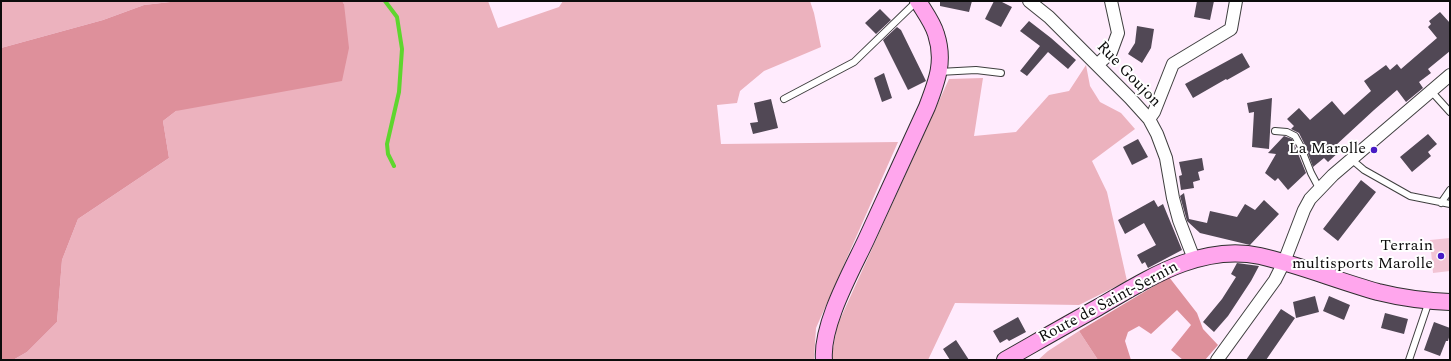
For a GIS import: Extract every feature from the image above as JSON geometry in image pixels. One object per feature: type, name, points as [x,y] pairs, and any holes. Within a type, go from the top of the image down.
[{"type":"street","points":[[824,360],[823,350],[826,334],[839,299],[927,107],[938,79],[941,58],[936,33],[918,1]]},
{"type":"street","name":"Rue Goujon","points":[[1029,1],[1049,17],[1149,119],[1157,134],[1166,158],[1173,198],[1179,220],[1194,259]]},
{"type":"street","points":[[1097,65],[1111,52],[1118,33],[1112,1]]},
{"type":"street","points":[[1149,119],[1154,112],[1173,64],[1231,29],[1236,1]]},
{"type":"street","points":[[1217,360],[1275,280],[1310,199],[1319,188],[1351,159],[1450,75]]},
{"type":"street","name":"Route de Saint-Sernin","points":[[1005,360],[1157,274],[1194,259],[1218,253],[1258,255],[1378,292],[1404,298],[1450,302]]},
{"type":"lane","points":[[784,99],[854,62],[918,1]]},
{"type":"lane","points":[[939,72],[976,70],[1001,73]]},
{"type":"lane","points":[[1431,91],[1450,112]]},
{"type":"lane","points":[[1274,130],[1287,132],[1295,136],[1311,174],[1319,188]]},
{"type":"lane","points":[[1351,159],[1364,170],[1410,196],[1450,204]]},
{"type":"lane","points":[[1441,202],[1450,190]]},
{"type":"lane","points":[[1409,360],[1429,301]]},
{"type":"shaded area","points":[[1,1],[179,1],[144,5],[103,20],[1,48]]},
{"type":"shaded area","points":[[179,1],[342,1],[344,4],[349,48],[342,81],[176,111],[163,121],[169,158],[78,219],[62,260],[57,322],[27,352],[13,360],[1,360],[1,48],[103,20],[144,5]]},
{"type":"shaded area","points":[[342,1],[488,1],[498,28],[559,7],[563,1],[810,1],[821,47],[764,71],[740,91],[737,103],[717,105],[721,144],[898,142],[816,328],[814,360],[13,360],[27,352],[57,322],[62,260],[78,219],[169,158],[163,121],[176,111],[344,4]]},
{"type":"shaded area","points":[[1086,65],[1090,86],[1100,102],[1121,113],[1135,129],[1092,161],[1107,192],[1127,281],[1079,305],[955,303],[928,360],[831,360],[837,326],[949,79],[983,78],[974,136],[1016,132],[1049,95],[1069,91]]},
{"type":"shaded area","name":"Terrain multisports Marolle","points":[[1450,238],[1450,271],[1433,273],[1430,240]]},
{"type":"shaded area","points":[[1169,277],[1197,313],[1203,329],[1218,345],[1205,360],[1183,360],[1171,350],[1191,325],[1177,310],[1151,334],[1139,326],[1128,332],[1125,341],[1131,360],[1098,360],[1079,331]]},
{"type":"shaded area","points":[[1079,331],[1098,360],[1038,360],[1048,351]]},
{"type":"building","points":[[940,1],[972,1],[969,12],[940,6]]},
{"type":"building","points":[[994,1],[1000,1],[1012,7],[1001,27],[985,19]]},
{"type":"building","points":[[1197,1],[1214,1],[1210,20],[1194,17]]},
{"type":"building","points":[[880,9],[891,20],[876,34],[865,23]]},
{"type":"building","points":[[1440,12],[1450,23],[1450,51],[1428,69],[1431,73],[1419,82],[1423,88],[1406,102],[1397,90],[1335,146],[1340,151],[1328,162],[1324,158],[1313,167],[1299,133],[1291,129],[1294,126],[1287,119],[1299,108],[1310,120],[1332,101],[1344,115],[1371,91],[1364,81],[1386,65],[1390,70],[1397,64],[1401,69],[1437,38],[1428,27],[1431,24],[1429,21]]},
{"type":"building","points":[[1029,21],[1076,60],[1068,69],[1048,52],[1027,76],[1020,71],[1040,46],[1020,31]]},
{"type":"building","points":[[1137,26],[1154,29],[1151,48],[1142,63],[1128,54],[1135,43]]},
{"type":"building","points":[[897,27],[901,30],[926,81],[908,90],[883,40]]},
{"type":"building","points":[[1242,53],[1250,67],[1193,98],[1185,84]]},
{"type":"building","points":[[884,73],[892,98],[882,102],[874,78]]},
{"type":"building","points":[[1272,98],[1269,149],[1252,147],[1254,112],[1249,113],[1247,103]]},
{"type":"building","points":[[771,99],[778,128],[753,134],[750,123],[758,122],[754,103]]},
{"type":"building","points":[[1428,134],[1437,144],[1428,152],[1431,156],[1412,172],[1400,157]]},
{"type":"building","points":[[1284,136],[1292,139],[1306,173],[1288,190],[1278,178],[1275,181],[1265,173],[1276,154],[1268,153]]},
{"type":"building","points":[[1138,139],[1148,157],[1132,165],[1123,147]]},
{"type":"building","points":[[1202,158],[1204,170],[1198,172],[1200,180],[1193,182],[1194,188],[1181,190],[1179,176],[1182,175],[1179,162]]},
{"type":"building","points":[[1361,180],[1376,192],[1338,241],[1323,229]]},
{"type":"building","points":[[1184,193],[1189,219],[1207,223],[1210,211],[1237,217],[1245,204],[1255,210],[1264,200],[1279,214],[1250,245],[1200,233],[1187,221],[1180,196]]},
{"type":"building","points":[[1154,200],[1158,207],[1163,204],[1182,250],[1148,268],[1145,262],[1142,264],[1137,255],[1156,245],[1144,223],[1125,234],[1118,220]]},
{"type":"building","points":[[1237,263],[1259,266],[1228,316],[1214,332],[1203,322],[1222,299],[1236,277],[1231,274]]},
{"type":"building","points":[[1315,296],[1319,312],[1296,318],[1293,302]]},
{"type":"building","points":[[1329,296],[1350,305],[1344,320],[1323,311]]},
{"type":"building","points":[[1281,309],[1295,318],[1266,360],[1246,360]]},
{"type":"building","points":[[1385,313],[1408,319],[1404,334],[1381,328]]},
{"type":"building","points":[[1018,317],[1026,332],[1009,341],[1007,339],[1000,343],[993,331]]},
{"type":"building","points":[[1434,322],[1450,328],[1448,341],[1446,341],[1440,356],[1424,350]]},
{"type":"building","points":[[956,340],[969,360],[950,360],[943,349]]},
{"type":"waterway","points":[[385,1],[397,17],[402,49],[399,92],[387,144],[388,154],[394,166]]},
{"type":"place","name":"La Marolle","points":[[1374,150]]},
{"type":"place","name":"Terrain multisports Marolle","points":[[1441,256]]}]
